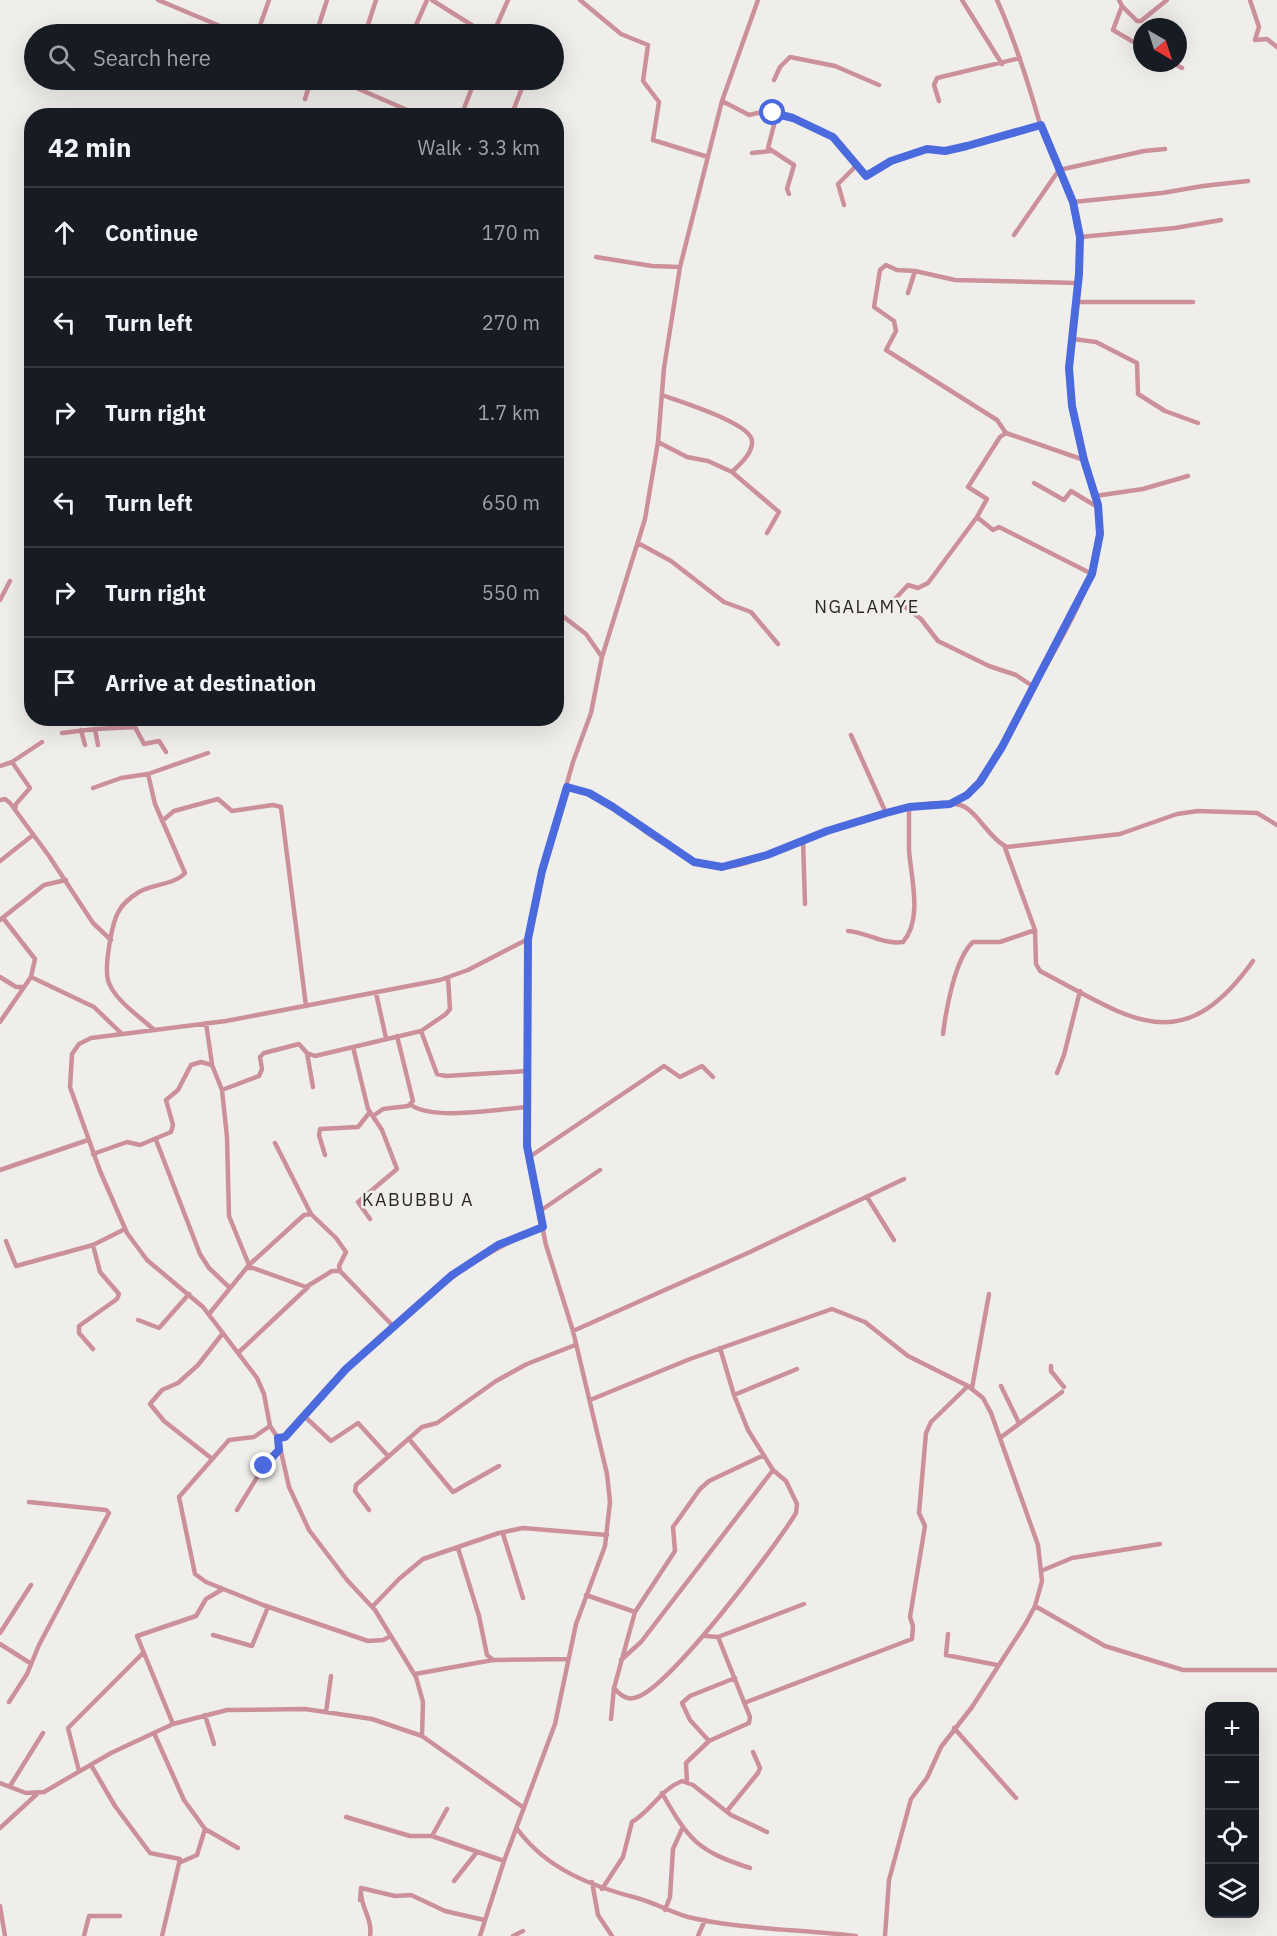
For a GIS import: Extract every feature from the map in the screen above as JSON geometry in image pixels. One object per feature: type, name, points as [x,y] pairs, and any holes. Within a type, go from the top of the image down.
[{"type":"street","points":[[158,0],[215,24]]},
{"type":"street","points":[[261,24],[269,0]]},
{"type":"street","points":[[319,24],[327,0]]},
{"type":"street","points":[[368,24],[376,0]]},
{"type":"street","points":[[416,24],[427,0]]},
{"type":"street","points":[[432,0],[470,24]]},
{"type":"street","points":[[498,24],[508,0]]},
{"type":"street","points":[[580,0],[621,34],[648,45],[643,81],[660,102],[653,140],[708,158]]},
{"type":"street","points":[[480,1936],[504,1862],[518,1830],[555,1724],[567,1659],[586,1595],[599,1566],[607,1534],[609,1502],[608,1474],[573,1330],[543,1227],[528,1158],[528,939],[542,871],[576,751],[591,713],[602,657],[649,502],[658,442],[664,368],[680,267],[722,101],[758,0]]},
{"type":"street","points":[[962,0],[1002,64]]},
{"type":"street","points":[[950,804],[967,795],[980,782],[1034,687],[1092,574],[1100,534],[1099,508],[1084,460],[1071,396],[1069,368],[1077,302],[1080,237],[1073,202],[1041,125],[1020,58],[998,0]]},
{"type":"street","points":[[1119,0],[1137,21],[1141,21],[1167,0]]},
{"type":"street","points":[[1250,0],[1259,27],[1256,40],[1267,39],[1277,47]]},
{"type":"street","points":[[1122,6],[1113,30],[1133,42]]},
{"type":"street","points":[[774,80],[775,73],[790,57],[835,66],[879,85]]},
{"type":"street","points":[[939,101],[934,85],[938,78],[1020,58]]},
{"type":"street","points":[[305,99],[308,90]]},
{"type":"street","points":[[366,90],[404,108]]},
{"type":"street","points":[[464,108],[471,90]]},
{"type":"street","points":[[514,108],[521,90]]},
{"type":"street","points":[[722,101],[749,115],[762,112],[780,115],[833,137],[866,176],[891,161],[927,149],[945,151],[1041,125]]},
{"type":"street","points":[[762,112],[774,125]]},
{"type":"street","points":[[770,151],[768,143],[780,115]]},
{"type":"street","points":[[1014,235],[1059,170],[1144,151],[1166,149]]},
{"type":"street","points":[[752,153],[770,151],[794,165],[787,189],[789,194]]},
{"type":"street","points":[[844,205],[838,184],[856,166]]},
{"type":"street","points":[[1073,202],[1162,194],[1248,181]]},
{"type":"street","points":[[1080,237],[1175,228],[1221,220]]},
{"type":"street","points":[[596,257],[652,266],[680,267]]},
{"type":"street","points":[[1078,283],[955,280],[915,271],[897,270],[886,265],[880,270],[873,307],[894,321],[896,331],[886,350],[997,420],[1006,433],[1060,454],[1084,460]]},
{"type":"street","points":[[908,293],[915,271]]},
{"type":"street","points":[[1077,302],[1193,302]]},
{"type":"street","points":[[1073,339],[1096,342],[1137,363],[1138,394],[1165,411],[1198,423]]},
{"type":"street","points":[[663,395],[744,428],[750,434],[752,449],[732,472]]},
{"type":"street","points":[[1006,433],[1000,437],[968,487],[987,499],[977,518],[928,582],[918,588],[908,585],[895,599],[921,618],[938,641],[989,666],[1016,675],[1034,687]]},
{"type":"street","points":[[658,442],[687,457],[708,461],[732,472],[779,512],[767,533]]},
{"type":"street","points":[[1095,496],[1143,489],[1188,476]]},
{"type":"street","points":[[1034,483],[1064,500],[1071,491],[1099,508]]},
{"type":"street","points":[[977,518],[993,530],[999,527],[1092,574]]},
{"type":"street","points":[[638,543],[671,561],[724,602],[751,612],[778,644]]},
{"type":"street","points":[[0,600],[10,581]]},
{"type":"street","points":[[564,617],[586,634],[602,657]]},
{"type":"street","points":[[62,733],[135,727],[144,744],[159,741],[166,752]]},
{"type":"street","points":[[95,729],[98,744]]},
{"type":"street","points":[[81,730],[85,745]]},
{"type":"street","points":[[851,735],[886,813]]},
{"type":"street","points":[[0,766],[12,762],[42,742]]},
{"type":"street","points":[[93,788],[121,778],[148,774],[208,753]]},
{"type":"street","points":[[12,762],[30,789],[16,804],[15,810]]},
{"type":"street","points":[[148,774],[162,821],[185,873],[178,878],[147,887],[128,900],[116,917],[107,973],[109,984],[153,1029]]},
{"type":"street","points":[[567,787],[589,793],[668,847],[694,862],[708,866],[734,865],[803,840],[909,807],[950,804],[967,808],[1004,845],[1035,930],[1036,964],[1040,970],[1105,1006],[1146,1022],[1157,1024],[1184,1021],[1215,1000],[1236,982],[1253,961]]},
{"type":"street","points":[[967,795],[967,808]]},
{"type":"street","points":[[162,821],[174,811],[218,799],[232,812],[273,805],[281,807],[306,1006]]},
{"type":"street","points":[[0,800],[8,801],[66,879],[93,923],[111,940]]},
{"type":"street","points":[[848,931],[861,932],[896,943],[903,942],[908,937],[916,902],[909,852],[909,807]]},
{"type":"street","points":[[1004,845],[1120,834],[1177,814],[1198,811],[1257,813],[1277,825]]},
{"type":"street","points":[[0,861],[33,835]]},
{"type":"street","points":[[803,840],[805,904]]},
{"type":"street","points":[[0,1022],[31,977],[34,956],[1,919],[44,885],[66,879]]},
{"type":"street","points":[[943,1034],[952,991],[966,948],[973,942],[1000,942],[1035,930]]},
{"type":"street","points":[[422,1736],[423,1702],[415,1674],[372,1607],[346,1580],[309,1530],[289,1487],[278,1438],[270,1426],[261,1385],[209,1314],[141,1253],[125,1229],[93,1154],[70,1087],[72,1054],[85,1040],[306,1006],[448,978],[528,939]]},
{"type":"street","points":[[0,977],[16,987],[23,987]]},
{"type":"street","points":[[31,977],[94,1007],[114,1030],[122,1034]]},
{"type":"street","points":[[222,1090],[259,1076],[262,1069],[260,1057],[264,1053],[299,1044],[307,1053],[315,1056],[421,1030],[450,1009],[448,978]]},
{"type":"street","points":[[1057,1073],[1064,1055],[1080,991]]},
{"type":"street","points":[[376,993],[386,1038]]},
{"type":"street","points":[[206,1023],[212,1065],[222,1090],[227,1137],[229,1216],[251,1266],[309,1287]]},
{"type":"street","points":[[421,1030],[437,1074],[446,1076],[527,1071]]},
{"type":"street","points":[[397,1036],[411,1093],[411,1105]]},
{"type":"street","points":[[353,1047],[371,1114],[382,1130],[397,1171],[358,1202],[370,1219]]},
{"type":"street","points":[[307,1053],[314,1087]]},
{"type":"street","points":[[93,1154],[127,1142],[136,1146],[156,1140],[172,1131],[166,1100],[178,1090],[191,1065],[201,1062],[212,1065]]},
{"type":"street","points":[[528,1158],[664,1066],[680,1077],[702,1066],[713,1077]]},
{"type":"street","points":[[326,1155],[318,1135],[320,1130],[358,1127],[371,1114],[384,1109],[411,1105],[442,1113],[527,1107]]},
{"type":"street","points":[[0,1170],[88,1140]]},
{"type":"street","points":[[156,1140],[200,1254],[209,1268],[230,1288]]},
{"type":"street","points":[[239,1353],[309,1287],[340,1264],[346,1255],[344,1248],[311,1214],[274,1143]]},
{"type":"street","points":[[540,1211],[600,1170]]},
{"type":"street","points":[[573,1330],[904,1179]]},
{"type":"street","points":[[867,1197],[894,1240]]},
{"type":"street","points":[[209,1314],[251,1266],[304,1215],[311,1214]]},
{"type":"street","points":[[278,1438],[285,1437],[336,1378],[452,1275],[480,1256],[543,1227]]},
{"type":"street","points":[[6,1241],[16,1266],[93,1245],[125,1229]]},
{"type":"street","points":[[93,1245],[100,1272],[119,1294],[117,1299],[79,1326],[80,1333],[93,1349]]},
{"type":"street","points":[[340,1264],[340,1271],[393,1326]]},
{"type":"street","points":[[332,1271],[340,1271]]},
{"type":"street","points":[[138,1320],[159,1328],[189,1294]]},
{"type":"street","points":[[744,1703],[912,1639],[913,1626],[909,1617],[925,1526],[919,1513],[926,1433],[931,1422],[970,1387],[989,1294]]},
{"type":"street","points":[[590,1400],[720,1348],[832,1309],[865,1322],[908,1356],[970,1387],[983,1398],[1000,1438],[1038,1545],[1042,1581],[1035,1606],[972,1707],[954,1728],[927,1778],[911,1799],[889,1880],[885,1936]]},
{"type":"street","points":[[211,1458],[164,1421],[150,1404],[162,1390],[178,1383],[198,1365],[223,1333]]},
{"type":"street","points":[[369,1510],[354,1489],[422,1427],[437,1423],[496,1381],[527,1364],[575,1345]]},
{"type":"street","points":[[614,1688],[629,1698],[636,1698],[670,1674],[705,1636],[796,1513],[797,1504],[786,1482],[772,1470],[748,1430],[734,1395],[720,1348]]},
{"type":"street","points":[[1000,1438],[1063,1389],[1051,1371],[1051,1366]]},
{"type":"street","points":[[734,1395],[797,1369]]},
{"type":"street","points":[[1001,1386],[1019,1423]]},
{"type":"street","points":[[303,1415],[331,1441],[353,1426],[361,1425],[388,1456]]},
{"type":"street","points":[[270,1426],[254,1437],[229,1440],[182,1491],[179,1504],[195,1574],[268,1607],[368,1641],[383,1640],[391,1636]]},
{"type":"street","points":[[409,1439],[453,1492],[499,1466]]},
{"type":"street","points":[[237,1510],[267,1461],[279,1450]]},
{"type":"street","points":[[611,1719],[614,1688],[635,1612],[675,1551],[673,1527],[700,1489],[709,1481],[764,1455]]},
{"type":"street","points":[[621,1660],[641,1642],[772,1470]]},
{"type":"street","points":[[9,1702],[27,1674],[30,1663],[109,1513],[106,1510],[29,1502]]},
{"type":"street","points":[[372,1607],[421,1560],[503,1534],[523,1528],[607,1534]]},
{"type":"street","points":[[503,1534],[523,1598]]},
{"type":"street","points":[[1041,1571],[1072,1558],[1160,1544]]},
{"type":"street","points":[[458,1548],[479,1616],[487,1655],[486,1662]]},
{"type":"street","points":[[0,1633],[31,1585]]},
{"type":"street","points":[[173,1724],[137,1639],[139,1634],[196,1616],[206,1599],[224,1589]]},
{"type":"street","points":[[586,1595],[635,1612]]},
{"type":"street","points":[[705,1636],[718,1637],[804,1604]]},
{"type":"street","points":[[1035,1606],[1105,1646],[1183,1670],[1277,1670]]},
{"type":"street","points":[[213,1635],[252,1646],[268,1607]]},
{"type":"street","points":[[948,1634],[946,1655],[997,1665]]},
{"type":"street","points":[[687,1782],[686,1762],[709,1741],[749,1723],[735,1678],[718,1637]]},
{"type":"street","points":[[0,1644],[30,1663]]},
{"type":"street","points":[[79,1771],[68,1728],[143,1653]]},
{"type":"street","points":[[487,1655],[493,1660]]},
{"type":"street","points":[[415,1674],[493,1660],[567,1659]]},
{"type":"street","points":[[326,1712],[331,1676]]},
{"type":"street","points":[[709,1741],[690,1720],[682,1703],[690,1696],[735,1678]]},
{"type":"street","points":[[0,1828],[36,1794],[52,1789],[79,1771],[154,1733],[173,1724],[236,1709],[305,1709],[326,1712],[372,1719],[422,1736],[524,1808]]},
{"type":"street","points":[[205,1715],[214,1744]]},
{"type":"street","points":[[954,1728],[1016,1798]]},
{"type":"street","points":[[10,1786],[43,1733]]},
{"type":"street","points":[[154,1733],[184,1800],[205,1828],[238,1848]]},
{"type":"street","points":[[727,1811],[759,1773],[760,1768],[753,1752]]},
{"type":"street","points":[[91,1765],[115,1806],[150,1853],[175,1857],[181,1862]]},
{"type":"street","points":[[602,1889],[623,1857],[632,1822],[642,1817],[662,1793],[676,1783],[687,1782],[727,1811],[767,1832]]},
{"type":"street","points":[[0,1783],[36,1794]]},
{"type":"street","points":[[662,1793],[682,1829],[710,1853],[750,1868]]},
{"type":"street","points":[[432,1836],[447,1809]]},
{"type":"street","points":[[346,1816],[410,1836],[432,1836],[504,1862]]},
{"type":"street","points":[[181,1862],[197,1855],[205,1828]]},
{"type":"street","points":[[665,1910],[670,1898],[673,1849],[682,1829]]},
{"type":"street","points":[[518,1830],[532,1849],[545,1859],[602,1889],[639,1899],[665,1910],[705,1920],[856,1936]]},
{"type":"street","points":[[454,1881],[477,1852]]},
{"type":"street","points":[[162,1936],[181,1862]]},
{"type":"street","points":[[592,1882],[598,1915],[612,1936]]},
{"type":"street","points":[[370,1936],[372,1922],[360,1900],[361,1888],[395,1896],[411,1895],[445,1911],[484,1920]]},
{"type":"street","points":[[0,1906],[5,1936]]},
{"type":"street","points":[[84,1936],[89,1917],[120,1916]]},
{"type":"street","points":[[698,1936],[705,1920]]},
{"type":"street","points":[[482,1929],[489,1936]]},
{"type":"street","points":[[513,1936],[523,1931]]},
{"type":"district","name":"NGALAMYE","points":[[867,606]]},
{"type":"district","name":"KABUBBU A","points":[[418,1199]]},
{"type":"route","points":[[264,1466],[279,1450],[278,1438],[285,1437],[336,1378],[452,1275],[498,1245],[543,1227],[527,1146],[528,939],[542,871],[567,787],[589,793],[613,807],[668,847],[694,862],[722,867],[767,855],[827,831],[886,813],[909,807],[950,804],[967,795],[980,782],[1002,747],[1092,574],[1101,521],[1072,406],[1069,368],[1079,274],[1080,237],[1068,187],[1041,125],[945,151],[927,149],[891,161],[866,176],[862,175],[833,137],[793,118],[773,113]]}]
